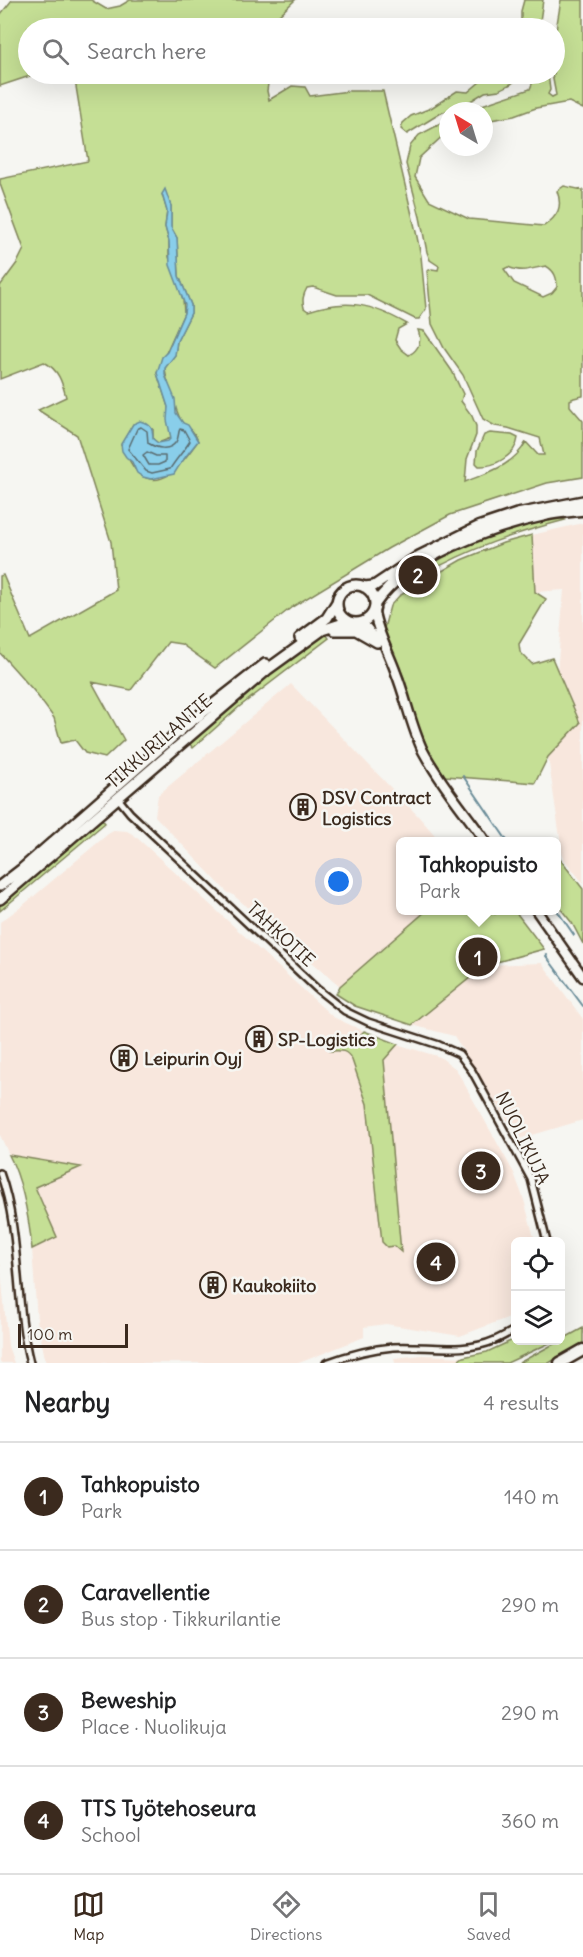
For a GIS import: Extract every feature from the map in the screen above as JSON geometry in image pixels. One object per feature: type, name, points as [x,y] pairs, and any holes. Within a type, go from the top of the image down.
[{"type":"highway","points":[[560,1363],[583,1350]]},
{"type":"main road","points":[[393,665],[367,628],[352,623],[339,613],[337,602],[340,593],[345,588],[374,586],[419,556],[478,527],[517,514],[583,501]]},
{"type":"main road","points":[[352,623],[368,619],[383,593],[399,578],[453,546],[517,522],[548,514],[583,510]]},
{"type":"main road","points":[[364,587],[372,593],[378,628],[423,750],[433,768],[482,837]]},
{"type":"main road","name":"TIKKURILANTIE","points":[[0,886],[212,705],[327,618],[337,602]]},
{"type":"main road","name":"TIKKURILANTIE","points":[[0,899],[268,669],[322,630],[352,623]]},
{"type":"main road","points":[[322,630],[356,630],[378,642]]},
{"type":"main road","points":[[540,915],[583,977]]},
{"type":"main road","points":[[555,936],[583,968]]},
{"type":"street","name":"TAHKOTIE","points":[[111,790],[130,813],[317,989],[345,1011],[368,1022],[439,1044],[459,1054]]},
{"type":"street","name":"NUOLIKUJA","points":[[459,1054],[472,1071],[531,1179],[546,1237]]},
{"type":"street","points":[[0,1173],[8,1194],[15,1236],[20,1310],[30,1363]]},
{"type":"street","points":[[326,1363],[358,1352],[378,1349],[408,1346],[467,1347],[494,1341],[511,1332]]},
{"type":"shaded area","points":[[583,523],[583,883],[563,858],[548,757],[580,723],[557,673],[564,590],[535,592],[532,535]]},
{"type":"shaded area","points":[[291,684],[436,837],[396,837],[396,915],[421,915],[340,986],[228,893],[155,816],[158,795]]},
{"type":"shaded area","points":[[115,830],[127,831],[134,835],[333,1017],[383,1040],[440,1057],[456,1069],[514,1173],[534,1237],[511,1237],[511,1317],[460,1336],[386,1324],[364,1327],[364,1337],[299,1363],[46,1363],[37,1320],[32,1249],[57,1237],[35,1187],[80,1167],[9,1155],[0,1135],[0,922]]},
{"type":"shaded area","points":[[542,963],[583,1019],[583,1120],[519,1139],[454,1036],[412,1025],[486,965]]},
{"type":"shaded area","points":[[0,1262],[8,1346],[14,1363],[0,1363]]},
{"type":"shaded area","points":[[422,1355],[463,1357],[455,1363],[395,1363],[394,1358]]},
{"type":"green space","points":[[12,0],[91,0],[106,9],[120,6],[130,0],[295,0],[276,18],[18,18],[18,80],[0,86],[0,15]]},
{"type":"green space","points":[[524,0],[543,0],[540,18],[521,18]]},
{"type":"green space","points":[[561,0],[583,0],[583,109],[569,102],[493,120],[493,102],[491,102],[530,89],[532,84],[549,84],[548,94],[552,97],[556,95],[554,84],[565,84],[565,18],[558,18]]},
{"type":"green space","points":[[76,84],[268,84],[269,100],[292,86],[305,87],[310,96],[349,91],[383,91],[421,256],[426,309],[419,319],[415,319],[367,295],[337,295],[313,287],[307,288],[303,305],[308,311],[335,305],[359,305],[394,317],[407,324],[398,329],[395,340],[409,355],[419,344],[418,330],[424,331],[452,371],[463,394],[461,401],[476,426],[476,435],[467,459],[465,482],[507,463],[526,442],[538,455],[544,455],[540,438],[495,426],[483,419],[463,375],[444,348],[432,324],[427,271],[438,270],[439,266],[430,260],[427,252],[406,164],[410,146],[419,135],[439,125],[439,139],[419,158],[415,177],[429,200],[469,219],[544,226],[553,219],[558,211],[557,191],[564,186],[583,190],[583,396],[570,400],[570,406],[583,421],[583,477],[547,483],[450,515],[389,548],[292,607],[215,668],[181,644],[168,642],[131,690],[92,682],[124,740],[105,758],[85,753],[75,740],[61,743],[54,718],[34,691],[0,653],[0,576],[3,575],[30,639],[116,590],[111,542],[77,435],[38,410],[66,397],[59,377],[44,362],[0,379],[0,286],[24,249],[0,179],[88,161]],"holes":[[[162,194],[171,206],[171,227],[177,238],[179,276],[191,305],[191,313],[177,341],[175,355],[165,368],[172,397],[181,420],[194,433],[198,441],[173,471],[157,479],[148,479],[139,474],[121,445],[133,424],[153,429],[153,439],[158,443],[171,438],[168,407],[157,373],[184,313],[183,299],[169,257],[169,241],[165,227],[167,211]],[[546,266],[555,275],[557,287],[552,293],[543,297],[514,283],[504,269],[508,267],[523,270]]]},
{"type":"green space","points":[[478,84],[511,84],[499,90],[485,92],[469,102],[440,102],[457,91],[468,92]]},
{"type":"green space","points":[[439,103],[439,114],[407,134],[401,129],[403,123],[411,116]]},
{"type":"green space","points":[[490,433],[512,435],[518,438],[513,450],[504,459],[479,466],[476,463],[477,451],[484,435]]},
{"type":"green space","points":[[557,517],[565,520],[492,543],[423,575],[421,571],[435,560],[467,542],[503,530]]},
{"type":"green space","points":[[532,535],[535,592],[546,599],[519,644],[520,652],[532,664],[552,658],[580,723],[548,757],[535,783],[445,776],[431,755],[418,726],[404,678],[383,632],[390,606],[399,596],[461,560],[503,543]]},
{"type":"green space","points":[[325,633],[329,638],[239,707],[193,748],[188,742],[282,661]]},
{"type":"green space","points":[[101,818],[105,823],[0,911],[0,903]]},
{"type":"green space","points":[[561,861],[583,889],[583,944],[572,923],[561,909]]},
{"type":"green space","points":[[421,915],[518,915],[544,949],[486,965],[412,1025],[355,1006],[336,994],[340,986]]},
{"type":"green space","points":[[364,1031],[398,1044],[384,1060],[401,1252],[394,1246],[387,1247],[382,1242],[367,1104],[352,1060],[343,1051],[331,1051],[340,1043],[349,1046]]},
{"type":"green space","points":[[9,1155],[81,1167],[35,1187],[57,1237],[32,1249],[25,1201]]},
{"type":"green space","points":[[583,1328],[583,1343],[549,1363],[519,1363],[552,1345],[565,1345],[565,1338]]},
{"type":"green space","points":[[511,1341],[511,1345],[545,1345],[507,1363],[455,1363],[463,1357],[487,1352]]},
{"type":"water","points":[[165,189],[171,206],[171,227],[177,238],[179,276],[191,305],[191,313],[177,341],[175,355],[165,368],[165,375],[175,399],[176,413],[183,423],[188,425],[198,441],[174,474],[151,479],[137,473],[132,462],[122,451],[121,444],[133,424],[140,421],[151,427],[153,439],[158,443],[171,438],[167,420],[168,407],[157,373],[162,357],[167,352],[184,313],[185,305],[170,265],[169,241],[165,227],[167,211],[162,194]]},
{"type":"waterway","points":[[463,776],[505,837]]},
{"type":"waterway","points":[[560,915],[574,935]]},
{"type":"waterway","points":[[547,955],[583,1006]]},
{"type":"place","name":"Caravellentie","points":[[418,575]]},
{"type":"place","name":"DSV Contract Logistics","points":[[303,807]]},
{"type":"place","name":"Tahkopuisto","points":[[478,957]]},
{"type":"place","name":"SP-Logistics","points":[[259,1039]]},
{"type":"place","name":"Leipurin Oyj","points":[[124,1058]]},
{"type":"place","name":"Beweship","points":[[481,1171]]},
{"type":"place","name":"TTS Työtehoseura","points":[[436,1262]]},
{"type":"place","name":"Kaukokiito","points":[[213,1285]]}]
